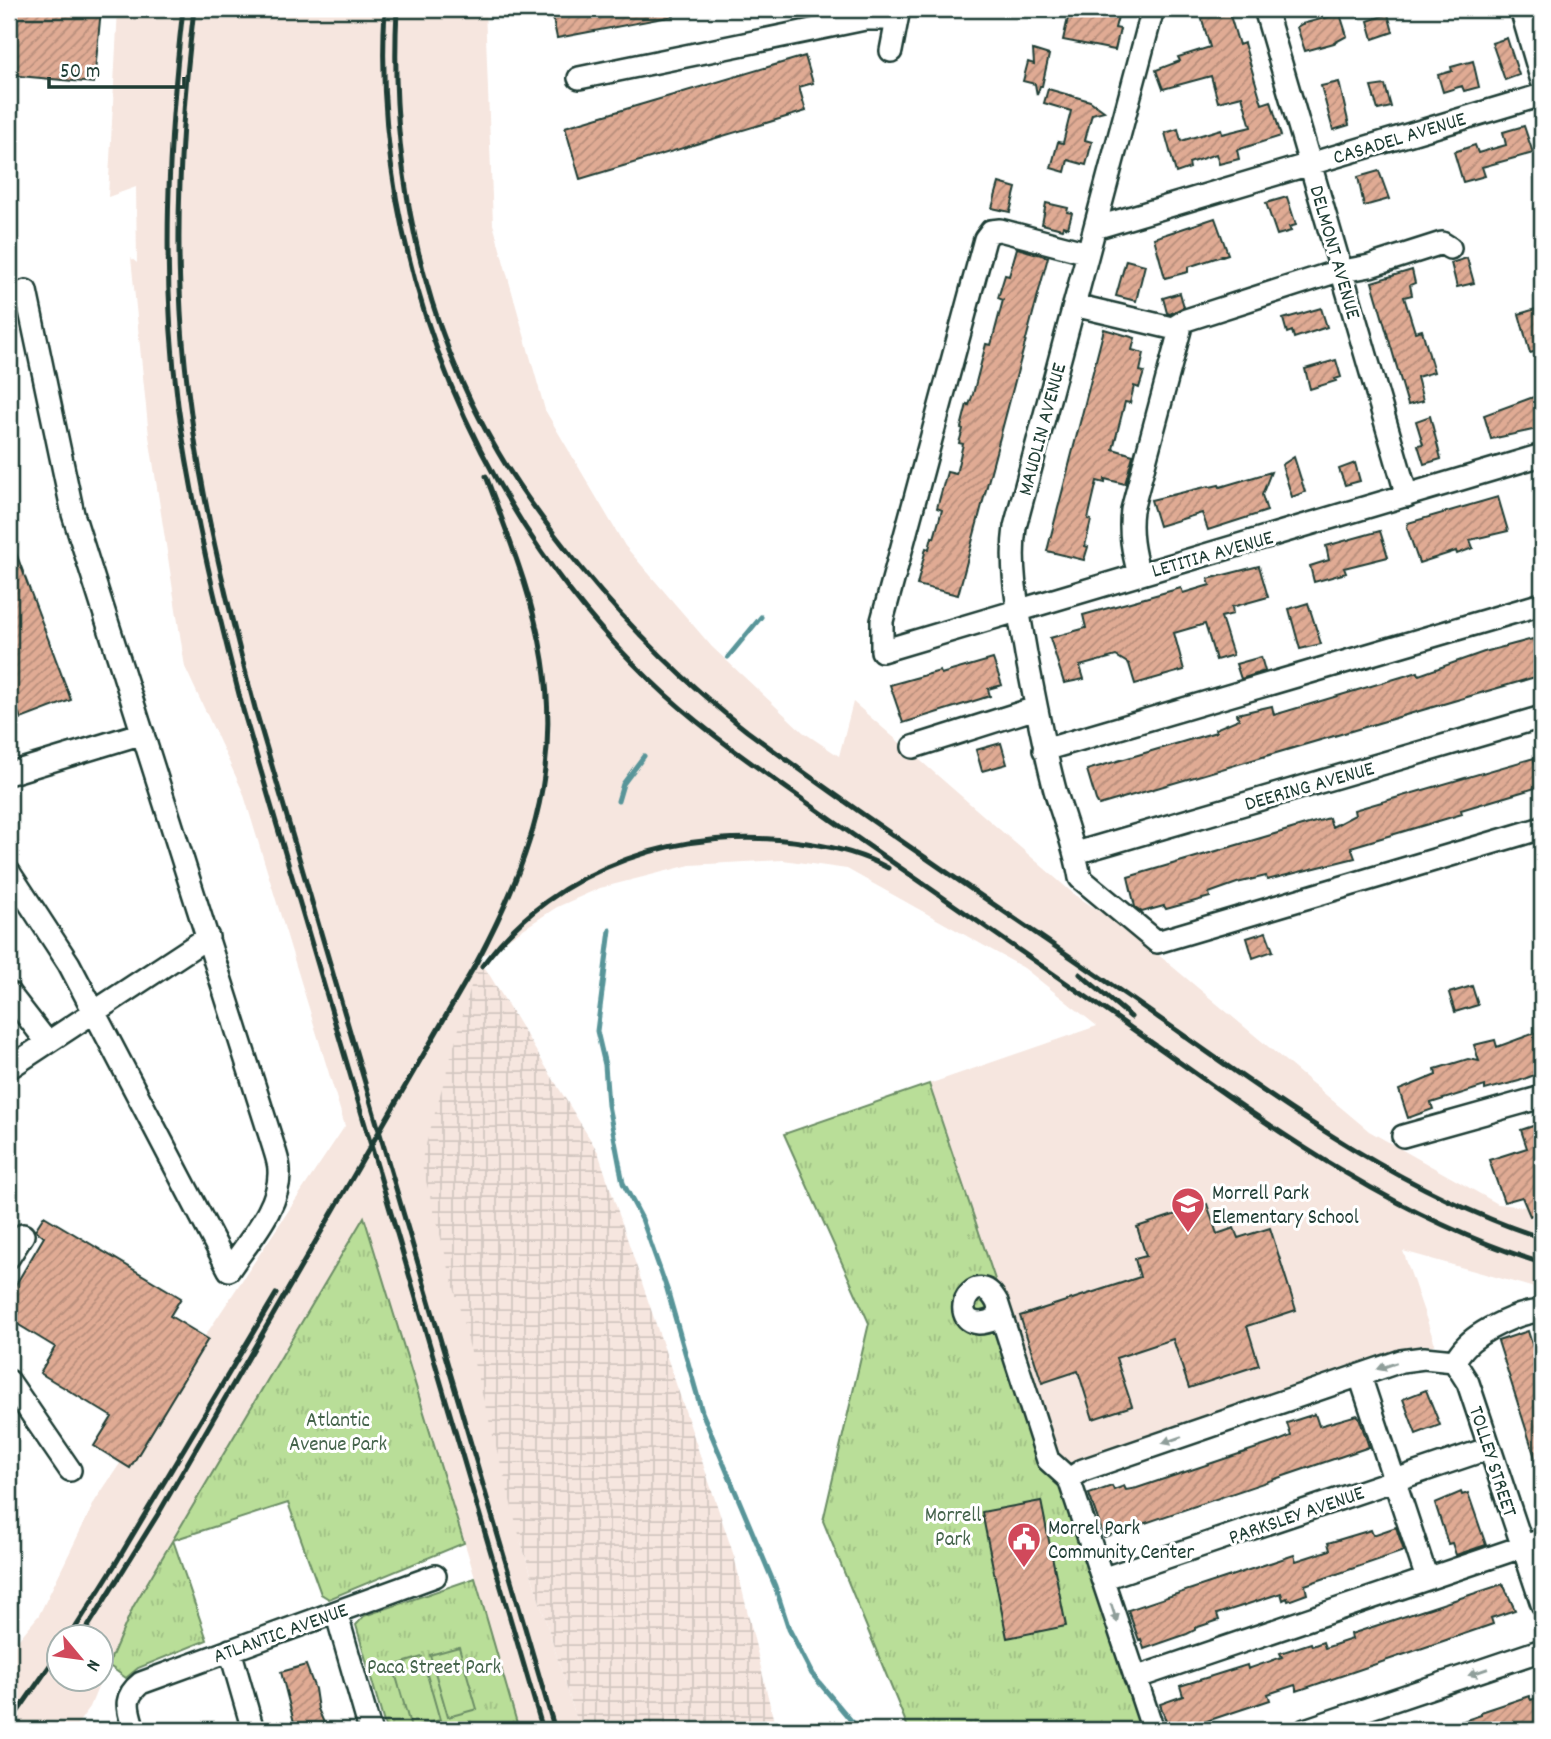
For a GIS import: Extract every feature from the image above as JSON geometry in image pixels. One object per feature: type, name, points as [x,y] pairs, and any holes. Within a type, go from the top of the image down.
[{"type":"street","name":"MAUDLIN AVENUE","points":[[1153,9],[1015,527],[1012,565],[1036,708],[1044,750],[1076,853],[1080,878],[1157,942],[1542,828]]},
{"type":"street","name":"DELMONT AVENUE","points":[[1265,9],[1407,496]]},
{"type":"street","points":[[1521,9],[1542,81]]},
{"type":"street","points":[[579,78],[858,15],[898,14],[891,51]]},
{"type":"street","name":"CASADEL AVENUE","points":[[1095,228],[1542,95]]},
{"type":"street","name":"LETITIA AVENUE","points":[[1088,253],[1000,230],[991,232],[985,239],[882,621],[882,651],[1542,455]]},
{"type":"street","points":[[1173,328],[1186,320],[1442,243],[1450,248]]},
{"type":"street","points":[[9,298],[26,291],[73,514],[279,1170],[277,1187],[269,1210],[229,1270],[69,964],[9,872]]},
{"type":"street","points":[[1074,305],[1180,330],[1132,510],[1131,544],[1139,575]]},
{"type":"street","points":[[1044,750],[1542,604]]},
{"type":"street","points":[[913,747],[1036,708]]},
{"type":"street","name":"DEERING AVENUE","points":[[1076,853],[1542,717]]},
{"type":"street","points":[[9,770],[11,773],[143,733]]},
{"type":"street","points":[[9,1068],[208,937]]},
{"type":"street","points":[[9,993],[47,1042]]},
{"type":"street","points":[[1403,1136],[1542,1097]]},
{"type":"street","points":[[9,1257],[23,1236]]},
{"type":"street","points":[[1069,1479],[1083,1470],[1401,1361],[1424,1358],[1454,1361],[1465,1345],[1483,1333],[1530,1312],[1542,1312]]},
{"type":"street","points":[[1001,1317],[1048,1460],[1069,1479],[1153,1730]]},
{"type":"street","name":"TOLLEY STREET","points":[[1454,1361],[1468,1383],[1490,1448],[1533,1543],[1542,1604]]},
{"type":"street","points":[[1360,1376],[1427,1579]]},
{"type":"street","points":[[9,1381],[70,1470]]},
{"type":"street","name":"PARKSLEY AVENUE","points":[[1102,1579],[1490,1448]]},
{"type":"street","points":[[1135,1678],[1533,1543]]},
{"type":"street","name":"ATLANTIC AVENUE","points":[[134,1730],[128,1695],[141,1683],[435,1576]]},
{"type":"street","points":[[336,1612],[370,1730]]},
{"type":"street","points":[[230,1650],[253,1730]]},
{"type":"street","points":[[1305,1730],[1542,1650]]},
{"type":"shaded area","points":[[118,9],[485,9],[493,224],[545,410],[625,546],[712,647],[803,732],[839,756],[853,702],[1075,895],[1131,932],[1369,1131],[1498,1204],[1542,1209],[1542,1290],[1403,1251],[1435,1344],[1059,1468],[929,1084],[1097,1026],[1024,968],[847,869],[783,860],[690,865],[600,888],[557,907],[479,958],[521,1542],[580,1730],[519,1730],[468,1554],[364,1218],[133,1607],[116,1646],[116,1624],[46,1624],[46,1694],[95,1694],[90,1707],[73,1730],[9,1730],[9,1651],[39,1615],[95,1501],[345,1126],[243,792],[185,667],[149,436],[131,258],[137,263],[136,187],[108,197]]},
{"type":"shaded area","points":[[479,958],[598,1152],[734,1556],[776,1730],[580,1730],[521,1542],[421,1162]]},
{"type":"green space","name":"Morrell Park","points":[[929,1084],[1147,1730],[909,1730],[823,1521],[869,1323],[784,1134]]},
{"type":"green space","name":"Atlantic Avenue Park","points":[[364,1217],[464,1543],[329,1599],[321,1594],[288,1503],[173,1540],[207,1640],[138,1668],[126,1678],[116,1671],[116,1646],[133,1607]]},
{"type":"green space","name":"Paca Street Park","points":[[475,1578],[519,1730],[386,1730],[356,1625],[364,1616]]},
{"type":"green space","points":[[459,1647],[477,1709],[448,1717],[430,1655]]},
{"type":"green space","points":[[422,1657],[440,1720],[411,1728],[393,1666]]},
{"type":"building","points":[[9,9],[101,9],[94,83],[9,75]]},
{"type":"building","points":[[551,9],[674,9],[674,16],[557,38]]},
{"type":"building","points":[[1070,9],[1120,9],[1115,28],[1120,29],[1115,50],[1063,40]]},
{"type":"building","points":[[1199,9],[1228,9],[1239,45],[1244,43],[1262,104],[1271,101],[1281,136],[1237,150],[1239,159],[1219,164],[1216,154],[1189,163],[1190,168],[1176,173],[1165,133],[1178,129],[1181,141],[1221,129],[1222,134],[1251,127],[1242,96],[1218,102],[1211,76],[1163,89],[1156,70],[1180,61],[1178,57],[1210,47]]},
{"type":"building","points":[[1340,14],[1347,36],[1334,43],[1305,51],[1297,27]]},
{"type":"building","points":[[1388,14],[1393,32],[1373,39],[1368,21]]},
{"type":"building","points":[[1507,38],[1519,75],[1505,80],[1492,43]]},
{"type":"building","points":[[1033,50],[1049,55],[1042,86],[1037,95],[1035,84],[1023,81],[1028,62],[1034,64]]},
{"type":"building","points":[[805,56],[813,83],[799,87],[806,111],[580,179],[565,127]]},
{"type":"building","points":[[1473,61],[1479,87],[1464,91],[1462,86],[1443,92],[1438,75],[1452,71],[1451,67]]},
{"type":"building","points":[[1339,82],[1349,125],[1333,130],[1321,86]]},
{"type":"building","points":[[1385,85],[1391,107],[1378,110],[1371,87]]},
{"type":"building","points":[[1048,89],[1090,101],[1104,111],[1092,114],[1085,140],[1092,142],[1086,165],[1068,160],[1065,172],[1051,168],[1058,142],[1063,143],[1071,111],[1044,103]]},
{"type":"building","points":[[1524,126],[1533,153],[1482,167],[1485,176],[1463,182],[1454,152],[1475,145],[1478,153],[1506,145],[1503,132]]},
{"type":"building","points":[[1379,171],[1389,199],[1364,206],[1358,177]]},
{"type":"building","points":[[999,183],[1016,188],[1010,212],[992,208]]},
{"type":"building","points":[[1287,197],[1296,225],[1289,227],[1291,231],[1277,235],[1266,203]]},
{"type":"building","points":[[1046,203],[1068,208],[1067,212],[1072,213],[1068,228],[1042,224]]},
{"type":"building","points":[[1215,218],[1228,254],[1188,267],[1188,272],[1165,278],[1154,238]]},
{"type":"building","points":[[1017,248],[1048,257],[958,595],[917,585],[926,548],[929,549],[932,537],[934,538],[942,510],[937,508],[947,472],[956,474],[963,444],[959,443],[967,404],[969,405],[973,394],[986,344],[991,345],[1003,300],[998,298],[1005,275],[1009,276]]},
{"type":"building","points":[[1467,258],[1474,283],[1457,287],[1451,263]]},
{"type":"building","points":[[1126,260],[1145,265],[1136,301],[1116,296]]},
{"type":"building","points":[[1412,270],[1415,283],[1410,285],[1412,295],[1404,297],[1415,332],[1422,330],[1434,372],[1417,377],[1423,401],[1408,405],[1372,282]]},
{"type":"building","points":[[1180,293],[1184,307],[1167,313],[1163,298]]},
{"type":"building","points":[[1542,307],[1542,350],[1530,353],[1519,314]]},
{"type":"building","points":[[1321,308],[1327,327],[1294,338],[1292,331],[1287,333],[1283,319]]},
{"type":"building","points":[[1104,329],[1135,338],[1132,350],[1144,353],[1140,371],[1144,372],[1139,388],[1134,386],[1130,403],[1125,402],[1113,449],[1133,455],[1125,484],[1105,479],[1105,483],[1097,481],[1088,519],[1091,520],[1084,560],[1047,551]]},
{"type":"building","points":[[1336,360],[1341,377],[1310,389],[1305,369]]},
{"type":"building","points":[[1542,394],[1542,428],[1491,439],[1484,415]]},
{"type":"building","points":[[1430,416],[1441,459],[1424,464],[1418,445],[1423,444],[1416,421]]},
{"type":"building","points":[[1294,457],[1305,492],[1292,497],[1282,465]]},
{"type":"building","points":[[1355,463],[1360,481],[1345,485],[1339,469]]},
{"type":"building","points":[[1271,472],[1262,495],[1267,511],[1208,530],[1202,513],[1159,526],[1151,500],[1209,486],[1220,487]]},
{"type":"building","points":[[1498,497],[1508,531],[1470,540],[1473,548],[1457,554],[1456,551],[1419,563],[1407,528],[1408,523]]},
{"type":"building","points":[[1380,531],[1388,557],[1344,568],[1346,573],[1314,582],[1310,566],[1329,560],[1326,546]]},
{"type":"building","points":[[10,537],[71,700],[21,719],[9,687]]},
{"type":"building","points":[[1259,566],[1268,597],[1232,607],[1233,614],[1221,617],[1233,655],[1216,660],[1205,624],[1174,633],[1184,670],[1135,684],[1129,664],[1116,656],[1080,666],[1084,679],[1064,683],[1050,638],[1086,628],[1083,615],[1181,588],[1183,593],[1210,585],[1208,579]]},
{"type":"building","points":[[1308,603],[1321,644],[1300,649],[1289,609]]},
{"type":"building","points":[[1533,639],[1542,675],[1099,805],[1096,800],[1087,770],[1216,732],[1215,729],[1239,719],[1237,714],[1272,706],[1274,715],[1418,672],[1419,675],[1484,652]]},
{"type":"building","points":[[1261,657],[1265,671],[1241,679],[1236,664]]},
{"type":"building","points":[[993,659],[1002,685],[988,689],[990,696],[903,723],[890,685]]},
{"type":"building","points":[[1001,743],[1007,764],[982,771],[976,750]]},
{"type":"building","points":[[1534,758],[1535,764],[1542,762],[1542,786],[1461,810],[1462,814],[1351,847],[1355,858],[1267,880],[1266,876],[1237,883],[1209,893],[1210,897],[1166,909],[1164,906],[1142,912],[1135,907],[1128,877],[1329,818],[1332,827],[1355,815],[1354,810]]},
{"type":"building","points":[[1266,932],[1273,951],[1253,958],[1247,938]]},
{"type":"building","points":[[1472,986],[1478,1005],[1455,1012],[1449,993]]},
{"type":"building","points":[[1535,1033],[1542,1051],[1542,1072],[1519,1081],[1485,1090],[1485,1086],[1431,1103],[1433,1109],[1408,1118],[1399,1090],[1436,1075],[1435,1069],[1468,1059],[1479,1061],[1474,1045],[1495,1040],[1497,1047]]},
{"type":"building","points":[[1542,1123],[1542,1211],[1530,1216],[1522,1197],[1504,1202],[1489,1160],[1527,1148],[1521,1130]]},
{"type":"building","points":[[1207,1204],[1217,1234],[1234,1228],[1238,1238],[1270,1228],[1296,1310],[1247,1326],[1259,1365],[1189,1388],[1173,1339],[1116,1358],[1132,1406],[1093,1419],[1078,1371],[1042,1383],[1020,1316],[1140,1277],[1135,1259],[1146,1256],[1137,1227]]},
{"type":"building","points":[[44,1216],[181,1298],[170,1316],[208,1339],[130,1468],[94,1446],[112,1417],[40,1373],[55,1347],[9,1319],[9,1296],[44,1237],[35,1230]]},
{"type":"building","points":[[1528,1331],[1542,1377],[1542,1469],[1539,1470],[1498,1341]]},
{"type":"building","points":[[1426,1390],[1440,1425],[1416,1434],[1403,1399]]},
{"type":"building","points":[[1315,1414],[1319,1426],[1357,1415],[1369,1447],[1104,1537],[1089,1494],[1112,1486],[1114,1490],[1124,1486],[1126,1490],[1137,1488],[1281,1440],[1291,1436],[1287,1423]]},
{"type":"building","points":[[1461,1492],[1462,1495],[1468,1493],[1486,1545],[1456,1555],[1452,1543],[1448,1544],[1435,1503]]},
{"type":"building","name":"Morrel Park Community Center","points":[[1041,1501],[1066,1626],[1007,1638],[982,1512]]},
{"type":"building","points":[[1396,1527],[1404,1551],[1305,1585],[1307,1594],[1288,1601],[1287,1598],[1283,1600],[1281,1593],[1217,1614],[1219,1620],[1144,1649],[1141,1639],[1139,1640],[1128,1610],[1294,1555],[1296,1561],[1330,1550],[1328,1543],[1371,1530],[1373,1535]]},
{"type":"building","points":[[1503,1584],[1515,1610],[1491,1618],[1493,1624],[1297,1691],[1295,1685],[1268,1694],[1270,1700],[1180,1730],[1169,1730],[1160,1704],[1183,1696],[1180,1686],[1247,1665],[1248,1669],[1282,1657],[1280,1653],[1311,1643],[1312,1646],[1323,1642],[1325,1648],[1352,1639],[1351,1634]]},
{"type":"building","points":[[306,1665],[315,1689],[318,1709],[327,1730],[296,1730],[281,1672]]},
{"type":"building","points":[[1529,1696],[1531,1700],[1542,1696],[1542,1724],[1523,1730],[1442,1728],[1481,1715],[1481,1712]]},
{"type":"waterway","points":[[728,657],[761,617]]},
{"type":"waterway","points":[[618,801],[623,784],[644,756]]},
{"type":"waterway","points":[[610,930],[597,1031],[605,1065],[608,1105],[623,1183],[642,1219],[667,1289],[702,1412],[775,1586],[789,1629],[812,1674],[859,1730]]},
{"type":"railway","points":[[183,9],[170,157],[168,256],[178,405],[198,520],[243,710],[543,1730]]},
{"type":"railway","points":[[194,9],[181,149],[180,290],[183,343],[196,449],[216,553],[255,708],[555,1730]]},
{"type":"railway","points":[[385,9],[385,104],[396,199],[418,292],[450,383],[491,470],[542,552],[600,627],[666,695],[727,745],[1250,1111],[1362,1183],[1420,1214],[1480,1241],[1542,1263]]},
{"type":"railway","points":[[397,9],[398,124],[405,181],[415,238],[448,348],[471,401],[517,482],[537,512],[619,612],[680,674],[747,731],[1277,1100],[1327,1133],[1431,1192],[1542,1238]]},
{"type":"railway","points":[[90,1624],[160,1511],[474,967],[510,893],[524,857],[536,820],[547,743],[543,660],[519,566],[486,476]]},
{"type":"railway","points":[[482,966],[512,931],[547,901],[585,877],[627,859],[671,846],[762,838],[828,847],[859,855],[888,868]]},
{"type":"railway","points":[[1080,974],[1131,1017]]},
{"type":"railway","points":[[78,1624],[276,1294]]},
{"type":"railway","points":[[9,1724],[46,1671]]},
{"type":"place","name":"Morrell Park Elementary School","points":[[1188,1234]]},
{"type":"place","name":"Morrel Park Community Center","points":[[1024,1569]]}]
